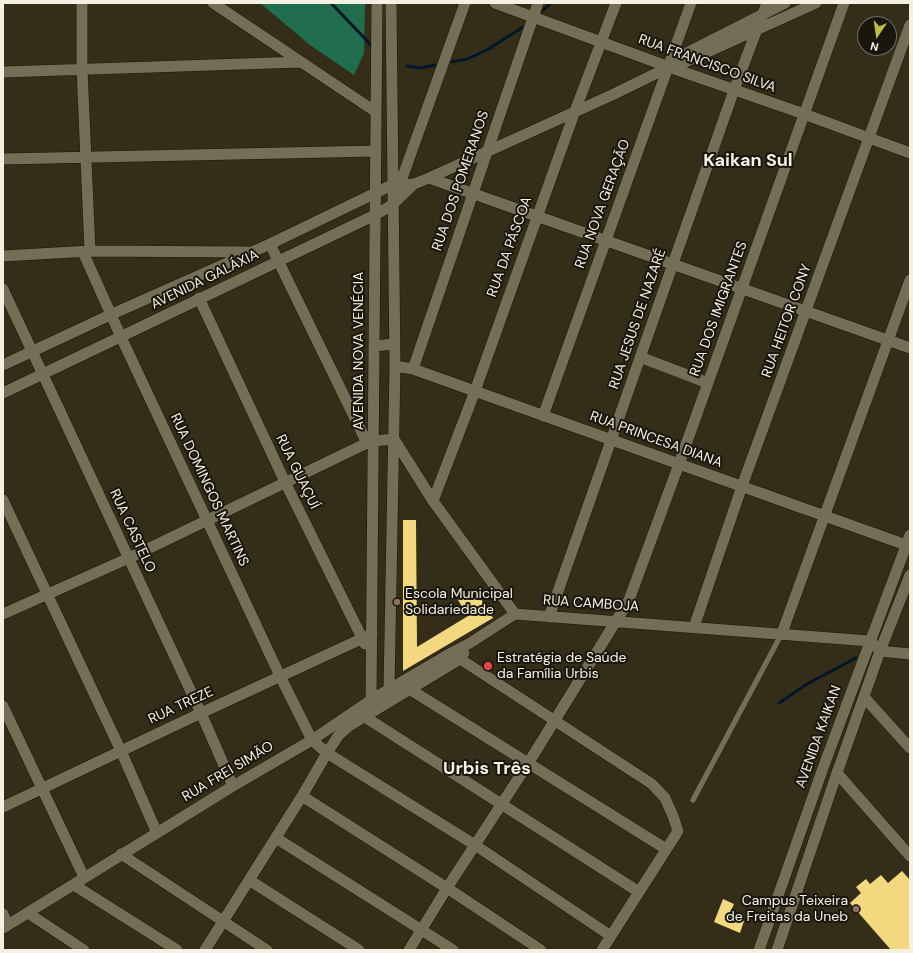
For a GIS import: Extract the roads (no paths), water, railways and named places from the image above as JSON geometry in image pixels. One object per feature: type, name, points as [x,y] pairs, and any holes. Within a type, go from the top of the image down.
[{"type":"street","points":[[82,3],[86,252]]},
{"type":"street","points":[[213,3],[376,112]]},
{"type":"street","name":"AVENIDA NOVA VENÉCIA","points":[[371,700],[372,657],[367,636],[372,609],[370,442],[374,346],[377,3]]},
{"type":"street","points":[[391,3],[396,185]]},
{"type":"street","points":[[389,689],[395,366],[392,206],[396,185],[465,3]]},
{"type":"street","name":"RUA FRANCISCO SILVA","points":[[495,3],[602,42],[671,65],[734,90],[804,114],[910,154]]},
{"type":"street","name":"RUA DOS POMERANOS","points":[[413,369],[538,3]]},
{"type":"street","name":"RUA DA PÁSCOA","points":[[433,501],[475,391],[575,111],[616,3]]},
{"type":"street","name":"RUA NOVA GERAÇÃO","points":[[543,416],[671,65],[691,3]]},
{"type":"street","points":[[671,65],[765,8],[785,3]]},
{"type":"street","points":[[396,185],[414,184],[429,178],[671,65],[757,31],[816,3]]},
{"type":"street","name":"RUA DOS IMIGRANTES","points":[[409,950],[446,888],[529,762],[615,621],[622,613],[628,600],[679,464],[844,3]]},
{"type":"street","name":"RUA JESUS DE NAZARÉ","points":[[549,617],[734,90],[765,8]]},
{"type":"street","name":"RUA HEITOR CONY","points":[[694,627],[742,486],[870,139],[910,25]]},
{"type":"street","points":[[3,72],[301,62]]},
{"type":"street","points":[[3,159],[85,156],[376,151]]},
{"type":"street","points":[[429,178],[473,192],[910,348]]},
{"type":"street","name":"AVENIDA GALÁXIA","points":[[3,393],[199,298],[376,215],[392,206],[414,184]]},
{"type":"street","name":"AVENIDA GALÁXIA","points":[[3,365],[110,314],[253,252],[396,185]]},
{"type":"street","points":[[270,244],[370,442]]},
{"type":"street","points":[[3,256],[86,252],[253,252]]},
{"type":"street","name":"RUA DOMINGOS MARTINS","points":[[86,252],[110,314],[280,676],[312,740]]},
{"type":"street","points":[[782,633],[910,280]]},
{"type":"street","name":"RUA CASTELO","points":[[3,289],[201,712],[233,786]]},
{"type":"street","name":"RUA GUAÇUÍ","points":[[199,298],[285,482],[367,636]]},
{"type":"street","points":[[374,346],[394,344]]},
{"type":"street","points":[[640,357],[708,383]]},
{"type":"street","name":"RUA PRINCESA DIANA","points":[[395,366],[413,369],[824,516],[908,540]]},
{"type":"street","points":[[3,614],[129,558],[370,442],[394,439]]},
{"type":"street","points":[[394,439],[433,501],[515,614]]},
{"type":"street","points":[[3,500],[121,751],[157,832]]},
{"type":"street","name":"AVENIDA KAIKAN","points":[[777,950],[864,697],[875,646],[908,540]]},
{"type":"street","name":"AVENIDA KAIKAN","points":[[759,950],[820,776],[875,646],[910,575]]},
{"type":"street","points":[[372,609],[391,609]]},
{"type":"street","name":"RUA CAMBOJA","points":[[515,614],[782,633],[875,646],[910,654]]},
{"type":"street","name":"RUA FREI SIMÃO","points":[[363,712],[371,700],[470,643],[515,614]]},
{"type":"street","name":"RUA TREZE","points":[[3,807],[201,712],[367,636]]},
{"type":"street","name":"RUA FREI SIMÃO","points":[[6,927],[121,854],[233,786],[363,712],[411,690],[460,659],[470,643]]},
{"type":"street","points":[[451,653],[652,784],[665,798],[678,831],[602,950]]},
{"type":"street","points":[[411,690],[529,762],[666,849]]},
{"type":"street","points":[[864,697],[910,748]]},
{"type":"street","points":[[3,706],[84,877]]},
{"type":"street","points":[[206,950],[302,796],[326,753],[338,736],[363,712],[501,804],[639,892]]},
{"type":"street","points":[[312,740],[326,753],[475,845],[611,936]]},
{"type":"street","points":[[837,773],[910,856]]},
{"type":"street","points":[[302,796],[541,950]]},
{"type":"street","points":[[276,838],[453,950]]},
{"type":"street","points":[[121,854],[267,950]]},
{"type":"street","points":[[249,880],[359,950]]},
{"type":"street","points":[[74,885],[177,950]]},
{"type":"street","points":[[28,913],[84,950]]},
{"type":"street","points":[[3,914],[6,927]]},
{"type":"lane","points":[[693,800],[782,633]]},
{"type":"waterway","points":[[331,3],[372,46]]},
{"type":"waterway","points":[[542,11],[551,3]]},
{"type":"waterway","points":[[452,62],[467,59],[487,50],[523,27]]},
{"type":"waterway","points":[[407,66],[421,68],[435,65]]},
{"type":"waterway","points":[[779,703],[807,684],[856,658]]},
{"type":"place","name":"Escola Municipal Solidariedade","points":[[397,602]]},
{"type":"place","name":"Estratégia de Saúde da Família Urbis","points":[[488,666]]},
{"type":"place","name":"Campus Teixeira de Freitas da Uneb","points":[[856,909]]},
{"type":"district","name":"Kaikan Sul","points":[[748,161]]},
{"type":"district","name":"Urbis Três","points":[[487,769]]}]
